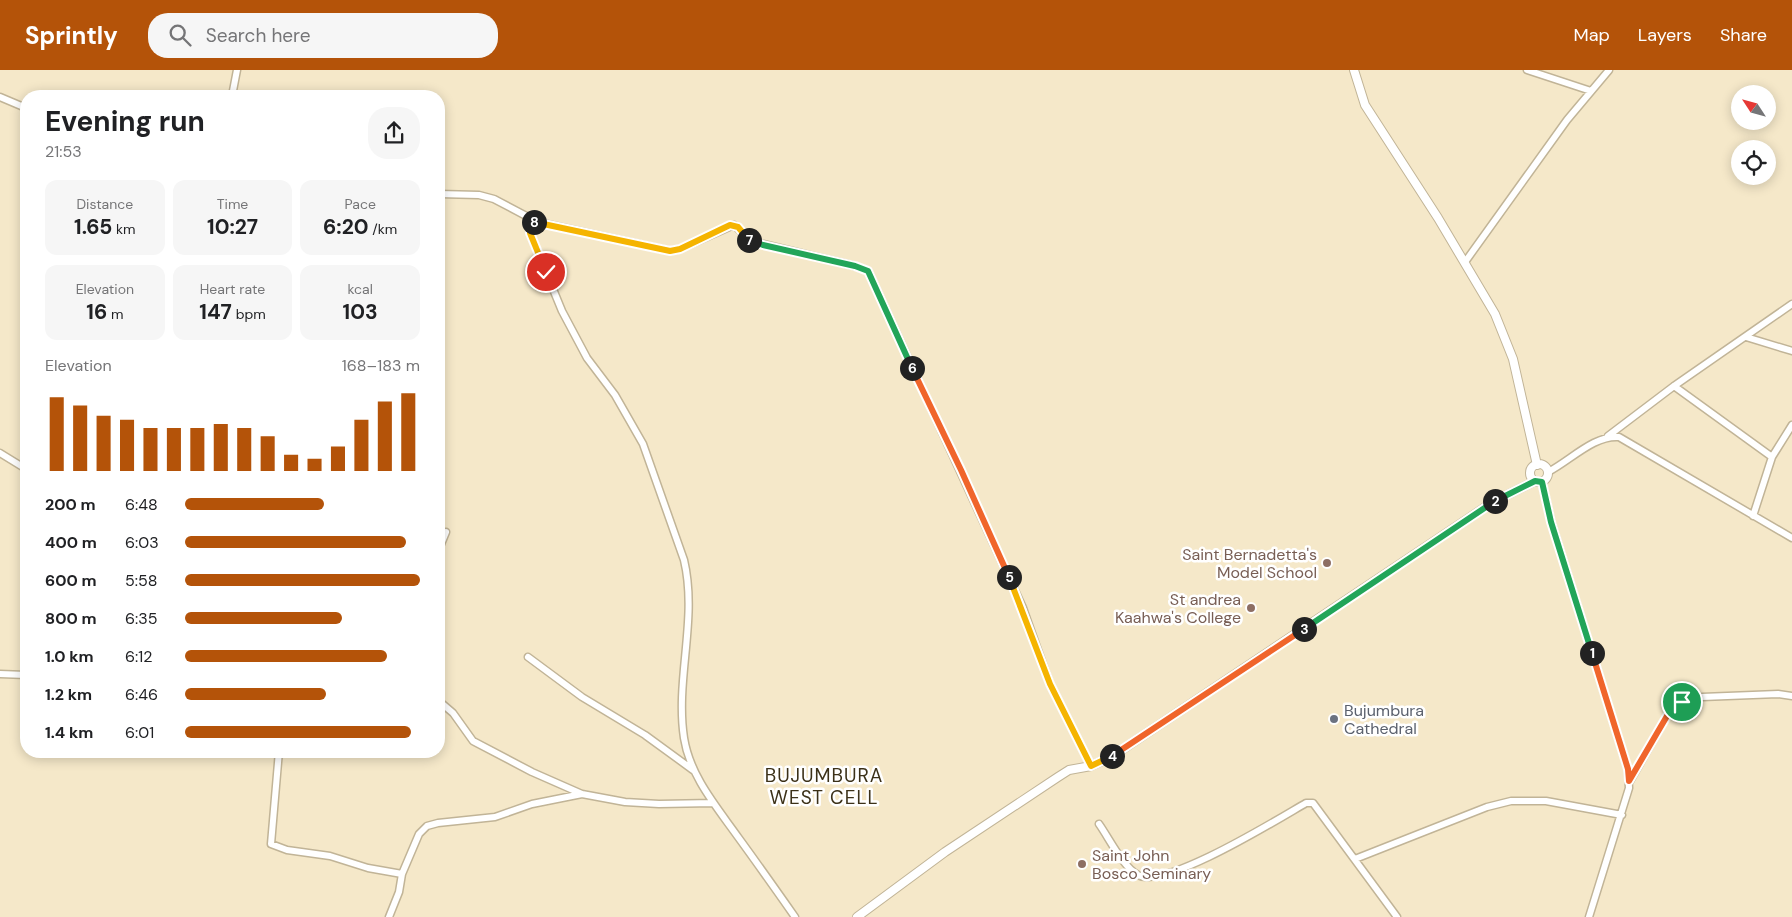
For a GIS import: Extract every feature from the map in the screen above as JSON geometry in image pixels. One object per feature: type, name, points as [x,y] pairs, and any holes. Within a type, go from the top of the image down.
[{"type":"street","points":[[233,90],[237,70]]},
{"type":"street","points":[[1354,70],[1365,105],[1465,262],[1495,314],[1513,359],[1537,465]]},
{"type":"street","points":[[1527,70],[1591,91]]},
{"type":"street","points":[[1465,262],[1567,120],[1609,70]]},
{"type":"street","points":[[0,97],[20,105]]},
{"type":"street","points":[[445,194],[479,195],[494,199],[530,218],[532,222],[670,251],[680,249],[734,225],[751,241],[855,266],[868,271],[1023,608],[1050,684],[1091,766]]},
{"type":"street","points":[[530,218],[530,233],[562,311],[587,358],[615,395],[644,444],[684,560],[689,580],[690,606],[683,700],[684,738],[693,770],[713,803],[795,917]]},
{"type":"street","points":[[1548,472],[1567,462],[1598,439],[1608,436],[1674,386],[1792,304]]},
{"type":"street","points":[[1746,337],[1792,351]]},
{"type":"street","points":[[1674,386],[1772,457]]},
{"type":"street","points":[[1754,516],[1772,457],[1792,425]]},
{"type":"street","points":[[1608,436],[1619,437],[1792,538]]},
{"type":"street","points":[[0,453],[20,465]]},
{"type":"street","points":[[857,917],[945,852],[1069,770],[1091,766],[1119,751],[1493,502],[1538,481],[1547,478],[1548,472],[1543,465],[1537,465],[1531,472],[1538,481],[1628,769],[1629,781],[1622,815],[1588,917]]},
{"type":"street","points":[[528,657],[582,697],[646,735],[693,770]]},
{"type":"street","points":[[0,674],[20,675]]},
{"type":"street","points":[[1629,781],[1667,716],[1682,702],[1702,697],[1778,694],[1792,696]]},
{"type":"street","points":[[445,706],[453,712],[473,741],[532,772],[582,794],[608,800],[634,802],[713,803]]},
{"type":"street","points":[[278,758],[270,844],[287,850],[330,856],[368,868],[402,874]]},
{"type":"street","points":[[389,917],[399,892],[402,874],[419,834],[427,826],[438,823],[494,817],[532,804],[582,794]]},
{"type":"street","points":[[1355,860],[1487,807],[1511,801],[1546,801],[1622,815]]},
{"type":"street","points":[[1099,824],[1129,868],[1138,875],[1147,878],[1201,862],[1310,802],[1317,806],[1397,917]]},
{"type":"place","name":"Saint Bernadetta's Model School","points":[[1327,563]]},
{"type":"place","name":"St andrea Kaahwa's College","points":[[1251,608]]},
{"type":"place","name":"Bujumbura Cathedral","points":[[1334,719]]},
{"type":"place","name":"Saint John Bosco Seminary","points":[[1082,864]]},
{"type":"district","name":"BUJUMBURA WEST CELL","points":[[824,786]]},
{"type":"route","points":[[546,272],[530,233],[530,218],[532,222],[670,251],[680,249],[730,225],[734,225],[751,241],[855,266],[868,271],[906,358],[961,470],[1023,608],[1050,684],[1091,766],[1111,757],[1385,576],[1493,502],[1535,481],[1542,482],[1551,522],[1628,769],[1629,781],[1667,716],[1682,702]]}]
